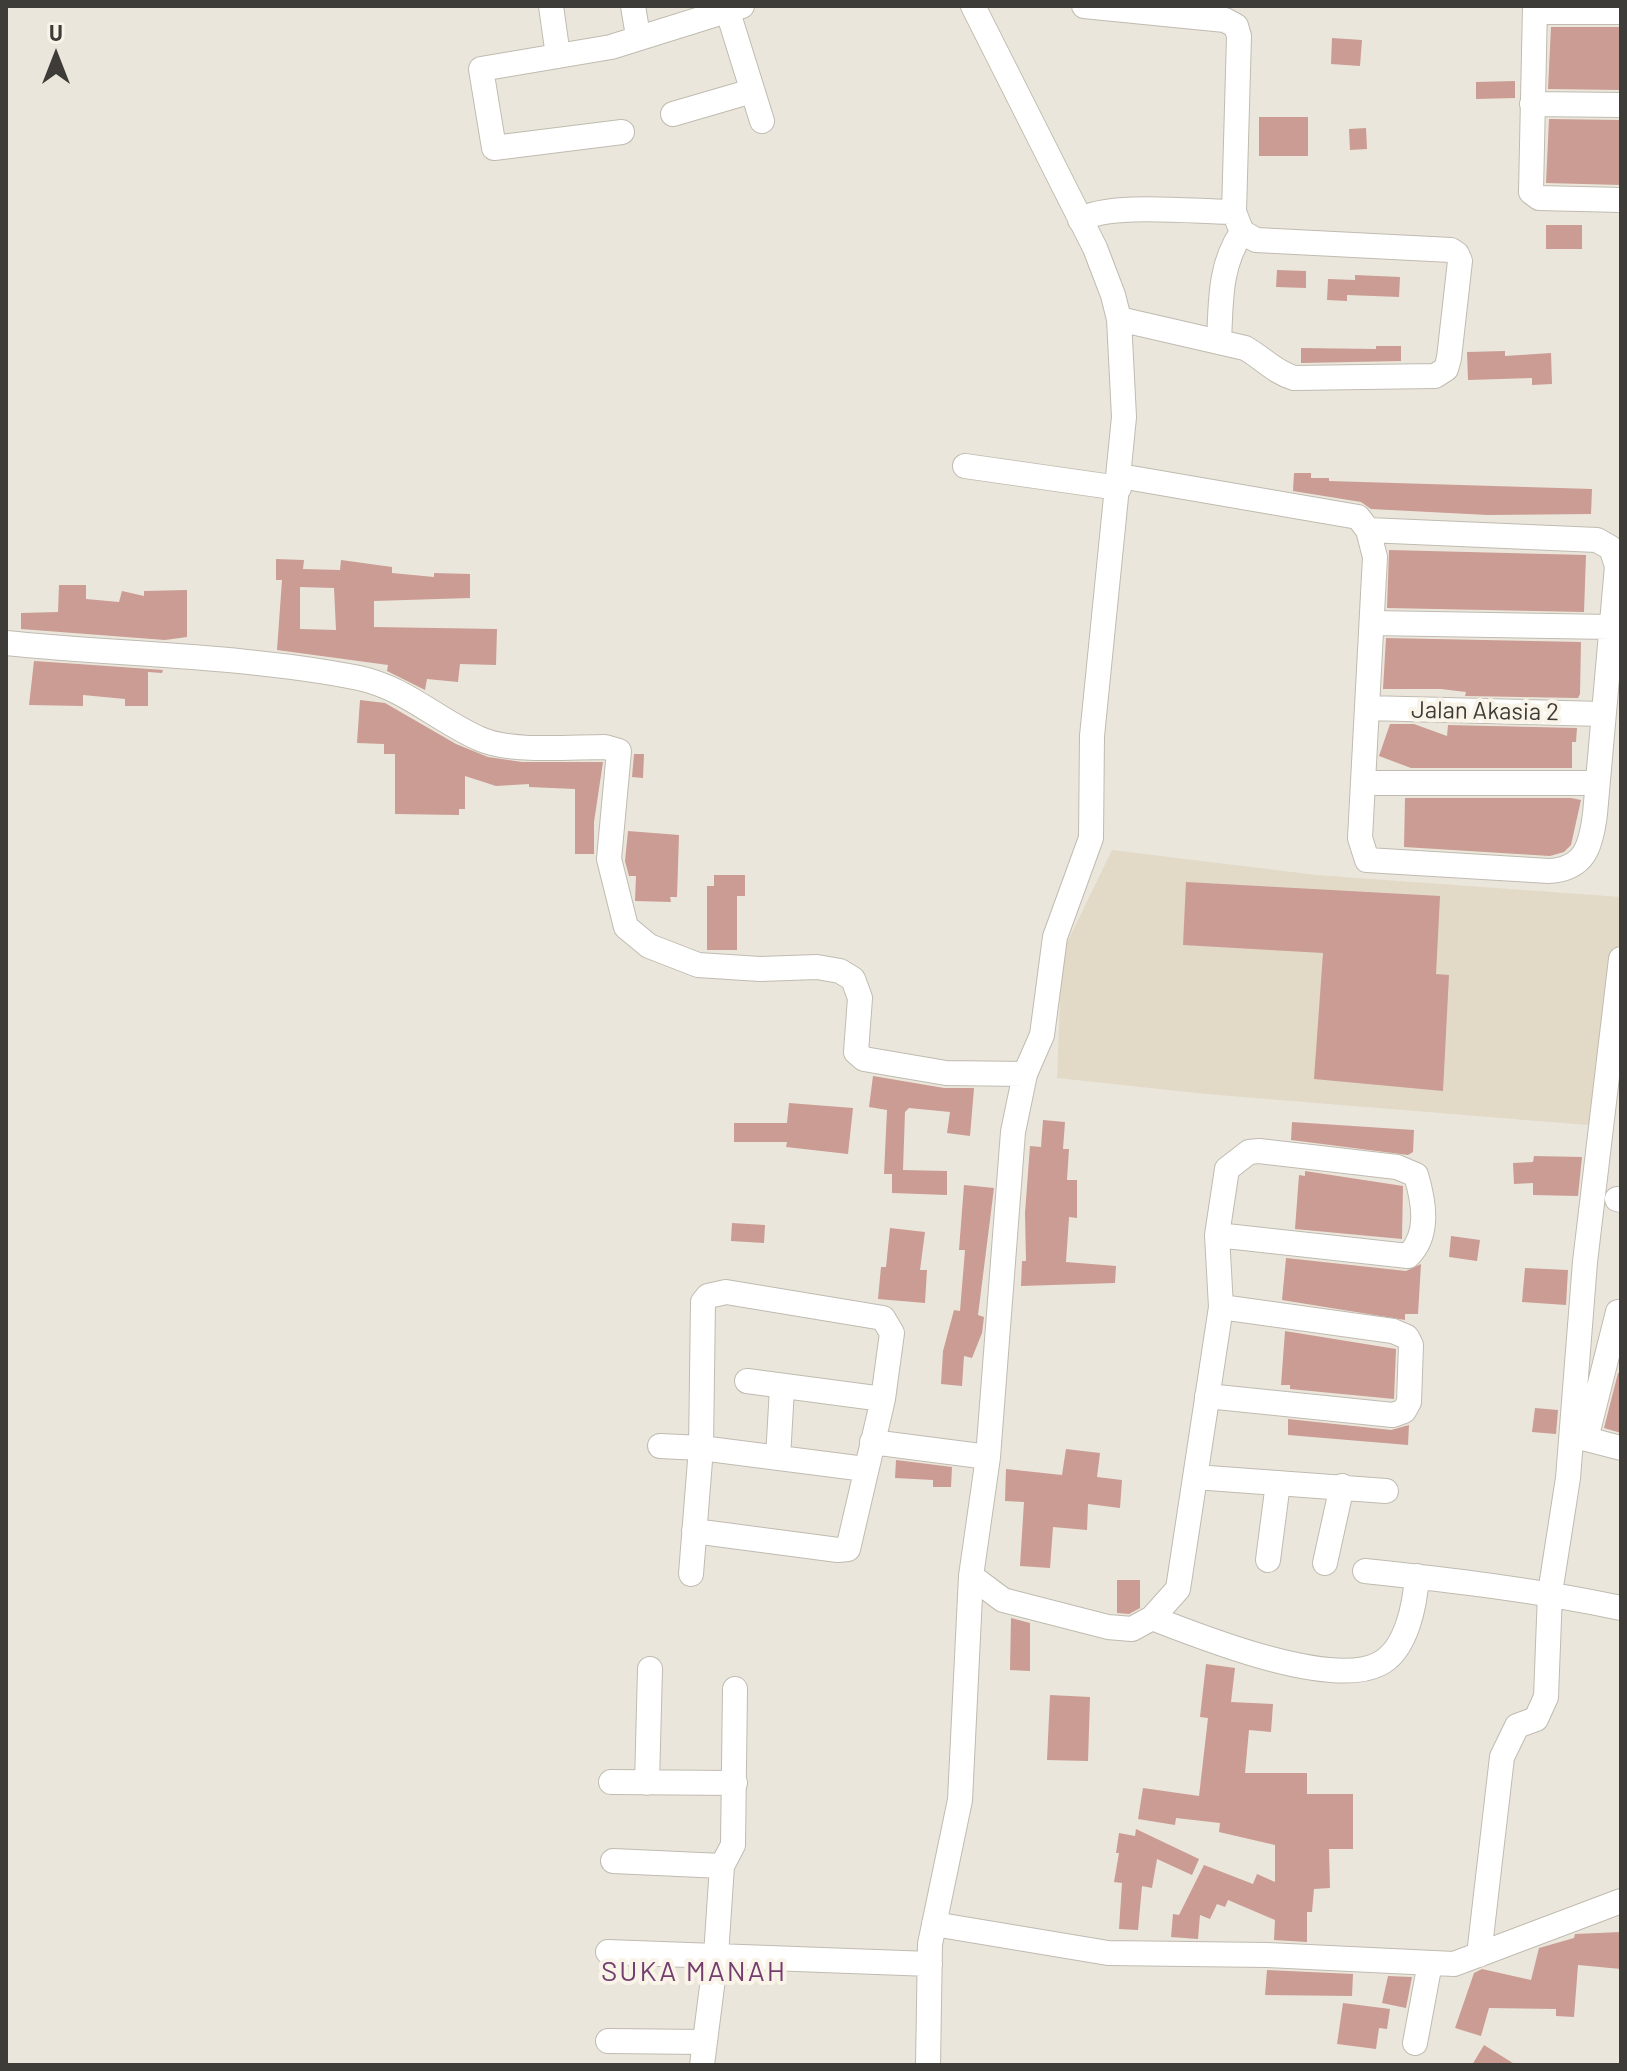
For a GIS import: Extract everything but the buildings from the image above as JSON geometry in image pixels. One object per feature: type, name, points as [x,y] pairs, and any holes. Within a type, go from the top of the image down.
[{"type":"street","points":[[551,6],[558,56]]},
{"type":"street","points":[[633,6],[638,36]]},
{"type":"street","points":[[928,2065],[934,1924],[960,1800],[971,1576],[988,1457],[1013,1132],[1025,1074],[1042,1035],[1055,937],[1091,838],[1092,736],[1120,482],[1124,417],[1119,319],[1099,260],[973,6]]},
{"type":"street","points":[[1084,6],[1225,20],[1236,26],[1239,36],[1238,222],[1223,272],[1219,342]]},
{"type":"street","points":[[622,132],[494,148],[481,69],[611,47],[638,36],[735,9],[752,91],[762,121]]},
{"type":"street","points":[[1621,12],[1535,9],[1531,192],[1539,198],[1621,200]]},
{"type":"street","points":[[673,114],[752,91]]},
{"type":"street","points":[[1532,104],[1621,105]]},
{"type":"street","points":[[1080,220],[1092,213],[1117,210],[1238,222],[1256,240],[1451,250],[1460,261],[1449,358],[1446,369],[1435,376],[1294,378],[1276,373],[1263,358],[1245,348],[1119,319]]},
{"type":"street","points":[[965,466],[1120,482],[1358,517],[1368,530],[1375,557],[1360,838],[1367,860],[1549,871],[1565,870],[1578,863],[1591,843],[1617,566],[1611,548],[1597,540],[1368,530]]},
{"type":"street","points":[[1372,623],[1611,627]]},
{"type":"street","points":[[6,643],[358,678],[391,687],[478,739],[500,746],[605,747],[619,751],[609,859],[624,921],[649,946],[698,965],[760,969],[817,967],[840,971],[853,979],[860,998],[856,1052],[864,1059],[946,1073],[1025,1074]]},
{"type":"street","name":"Jalan Akasia 2","points":[[1367,708],[1603,714]]},
{"type":"street","points":[[1363,783],[1597,783]]},
{"type":"street","points":[[1479,1955],[1502,1757],[1517,1726],[1536,1719],[1542,1711],[1550,1593],[1568,1478],[1585,1262],[1621,959]]},
{"type":"street","points":[[971,1576],[1003,1600],[1072,1619],[1132,1629],[1152,1618],[1178,1589],[1221,1307],[1217,1235],[1227,1169],[1249,1152],[1397,1167],[1416,1175],[1421,1194],[1423,1230],[1419,1246],[1408,1256],[1217,1235]]},
{"type":"street","points":[[691,1574],[694,1531],[701,1448],[703,1302],[714,1293],[883,1318],[890,1325],[892,1336],[883,1399],[848,1549],[694,1531]]},
{"type":"street","points":[[1207,1396],[1393,1415],[1404,1411],[1409,1402],[1411,1345],[1407,1337],[1393,1331],[1221,1307]]},
{"type":"street","points":[[1618,1312],[1586,1439],[1621,1448]]},
{"type":"street","points":[[747,1381],[883,1399]]},
{"type":"street","points":[[778,1458],[782,1388]]},
{"type":"street","points":[[872,1442],[988,1457]]},
{"type":"street","points":[[660,1446],[701,1448],[865,1469]]},
{"type":"street","points":[[1195,1477],[1386,1491]]},
{"type":"street","points":[[1268,1560],[1278,1483]]},
{"type":"street","points":[[1325,1563],[1342,1486]]},
{"type":"street","points":[[1365,1571],[1550,1593],[1621,1608]]},
{"type":"street","points":[[1152,1618],[1239,1652],[1342,1671],[1367,1669],[1382,1663],[1403,1636],[1415,1598],[1417,1576]]},
{"type":"street","points":[[647,1783],[650,1669]]},
{"type":"street","points":[[608,2041],[703,2054],[716,1955],[722,1866],[733,1845],[735,1689]]},
{"type":"street","points":[[611,1782],[735,1783]]},
{"type":"street","points":[[613,1861],[722,1866]]},
{"type":"street","points":[[934,1924],[1108,1953],[1267,1955],[1454,1964],[1621,1901]]},
{"type":"street","points":[[608,1952],[930,1964]]},
{"type":"street","points":[[1415,2043],[1430,1963]]},
{"type":"shaded area","points":[[1112,850],[1316,875],[1621,897],[1621,973],[1612,1127],[1206,1094],[1057,1078],[1062,953]]},
{"type":"district","name":"SUKA MANAH","points":[[694,1972]]}]
